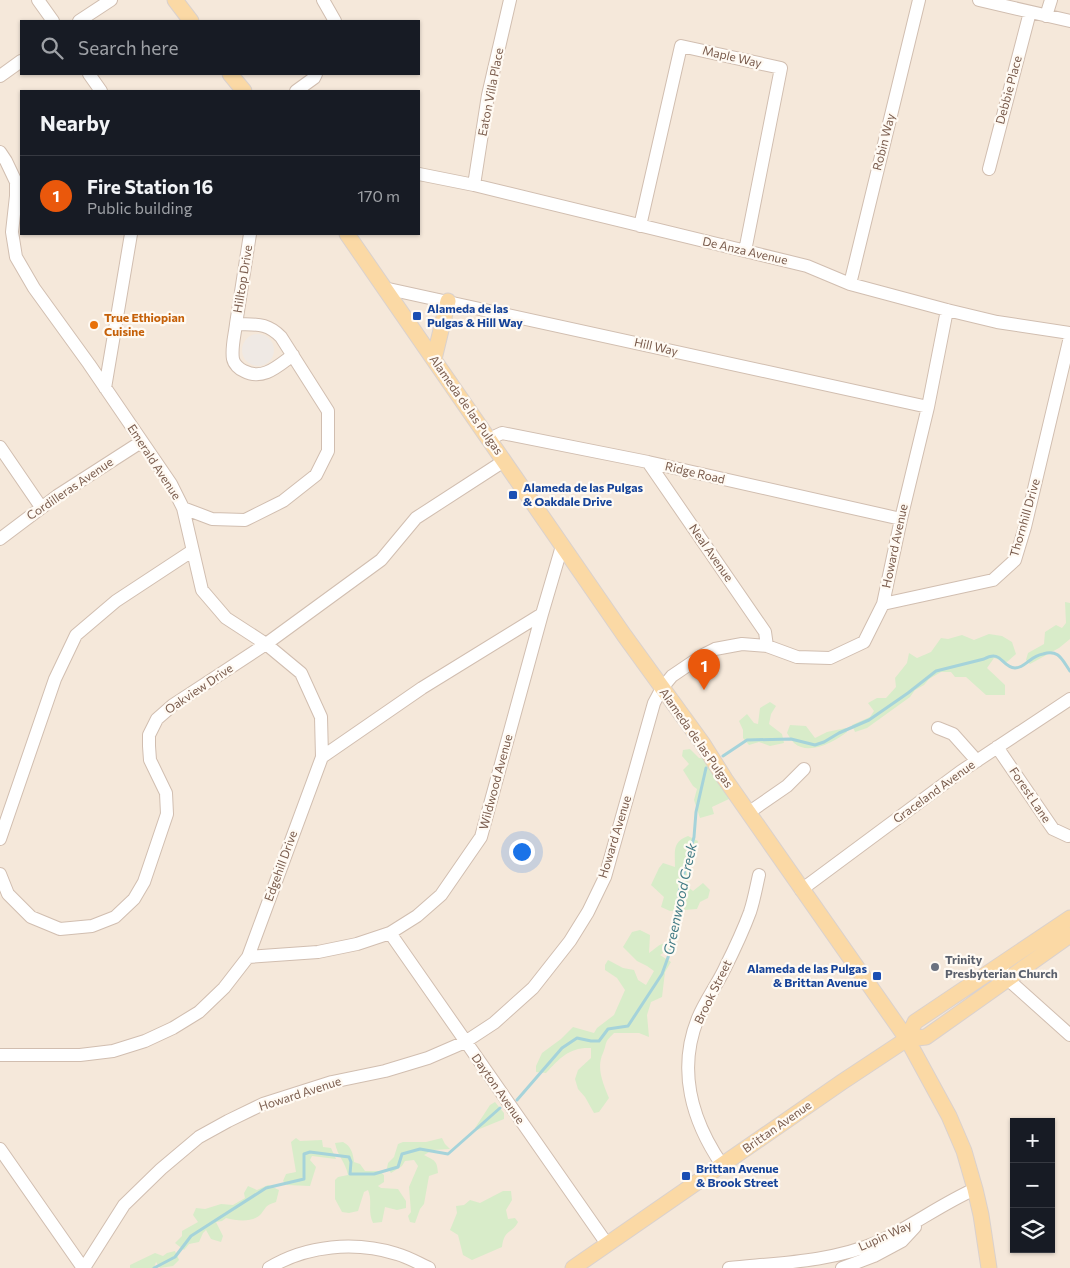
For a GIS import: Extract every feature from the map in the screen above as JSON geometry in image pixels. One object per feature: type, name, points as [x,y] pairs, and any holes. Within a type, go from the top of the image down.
[{"type":"main road","points":[[175,0],[190,20]]},
{"type":"main road","points":[[231,75],[243,90]]},
{"type":"main road","name":"Alameda de las Pulgas","points":[[348,235],[562,546],[703,744],[801,890],[854,961],[908,1039],[950,1116],[964,1151],[981,1215],[989,1268]]},
{"type":"main road","points":[[434,359],[448,301]]},
{"type":"main road","name":"Brittan Avenue","points":[[573,1268],[908,1039],[926,1037],[965,1011],[1004,972],[1070,918]]},
{"type":"main road","name":"Brittan Avenue","points":[[1004,972],[1070,935]]},
{"type":"street","points":[[38,0],[52,20]]},
{"type":"street","points":[[81,20],[111,0]]},
{"type":"street","points":[[323,0],[334,20]]},
{"type":"street","name":"Eaton Villa Place","points":[[474,185],[488,95],[510,0]]},
{"type":"street","name":"Robin Way","points":[[850,284],[919,0]]},
{"type":"street","points":[[979,0],[1070,22]]},
{"type":"street","points":[[1046,16],[1051,0]]},
{"type":"street","name":"Debbie Place","points":[[989,168],[1030,12]]},
{"type":"street","name":"Maple Way","points":[[640,226],[681,46],[781,68],[746,251]]},
{"type":"street","points":[[0,76],[20,62]]},
{"type":"street","points":[[90,75],[99,90]]},
{"type":"street","points":[[297,90],[316,75]]},
{"type":"street","name":"Emerald Avenue","points":[[0,152],[16,182],[12,232],[16,257],[34,288],[105,388],[170,484],[184,508],[202,590],[226,618],[266,644],[301,673],[321,717],[322,757]]},
{"type":"street","name":"De Anza Avenue","points":[[420,174],[474,185],[807,266],[850,284],[947,310],[997,322],[1070,333]]},
{"type":"street","points":[[105,388],[131,235]]},
{"type":"street","name":"Hilltop Drive","points":[[250,235],[236,324],[233,361],[240,369],[249,374],[259,375],[268,373],[293,355]]},
{"type":"street","name":"Hill Way","points":[[384,288],[928,407]]},
{"type":"street","name":"Howard Avenue","points":[[83,1268],[124,1205],[161,1169],[199,1137],[228,1121],[279,1098],[332,1082],[385,1071],[428,1058],[465,1042],[494,1023],[533,988],[570,941],[588,912],[604,877],[654,703],[662,688],[672,676],[714,649],[742,644],[767,646],[797,658],[830,658],[864,642],[882,604],[928,407],[947,310]]},
{"type":"street","name":"Hilltop Drive","points":[[184,508],[212,519],[245,520],[283,501],[316,475],[328,451],[328,411],[281,337],[272,329],[263,325],[236,324]]},
{"type":"street","name":"Thornhill Drive","points":[[882,604],[993,580],[1015,560],[1025,528],[1070,337]]},
{"type":"street","name":"Ridge Road","points":[[489,439],[502,433],[648,462],[901,519]]},
{"type":"street","name":"Cordilleras Avenue","points":[[0,539],[41,507],[141,442]]},
{"type":"street","points":[[0,447],[41,507]]},
{"type":"street","name":"Oakview Drive","points":[[0,874],[8,894],[31,917],[60,929],[92,926],[115,917],[134,899],[144,882],[167,814],[166,793],[150,760],[150,735],[156,719],[173,705],[266,644],[381,560],[416,518],[504,461]]},
{"type":"street","name":"Neal Avenue","points":[[648,462],[765,632],[767,646]]},
{"type":"street","name":"Wildwood Avenue","points":[[248,958],[318,952],[357,944],[390,933],[417,916],[441,896],[481,837],[562,546]]},
{"type":"street","points":[[0,840],[56,679],[76,635],[116,601],[192,551]]},
{"type":"street","points":[[322,757],[422,688],[542,614]]},
{"type":"street","name":"Graceland Avenue","points":[[801,890],[944,784],[1070,699]]},
{"type":"street","points":[[938,728],[953,734],[977,761]]},
{"type":"street","name":"Forest Lane","points":[[997,747],[1053,828],[1068,836]]},
{"type":"street","name":"Edgehill Drive","points":[[0,1054],[80,1055],[113,1051],[145,1041],[173,1028],[199,1012],[224,988],[248,958],[322,757]]},
{"type":"street","points":[[748,813],[787,786],[804,769]]},
{"type":"street","name":"Brook Street","points":[[722,1165],[700,1127],[692,1100],[690,1081],[692,1036],[699,1017],[724,970],[750,912],[759,876]]},
{"type":"street","name":"Dayton Avenue","points":[[390,933],[607,1244]]},
{"type":"street","points":[[1004,972],[1020,991],[1070,1035]]},
{"type":"street","points":[[0,1149],[83,1268]]},
{"type":"street","name":"Lupin Way","points":[[729,1268],[831,1257],[877,1242],[975,1189]]},
{"type":"street","name":"Lupin Way","points":[[842,1268],[874,1256],[902,1241],[922,1219]]},
{"type":"street","points":[[269,1268],[298,1254],[329,1247],[361,1246],[397,1254],[429,1268]]},
{"type":"shaded area","points":[[0,0],[1070,0],[1070,1268],[0,1268]]},
{"type":"shaded area","points":[[258,334],[264,335],[269,339],[273,344],[273,356],[269,361],[264,365],[258,366],[252,365],[247,361],[243,356],[242,350],[243,344],[247,339],[252,335]]},
{"type":"green space","points":[[1065,602],[1070,603],[1070,639],[1059,648],[1030,664],[1026,660],[1028,653],[1044,644],[1045,632],[1056,625],[1062,628],[1066,623]]},
{"type":"green space","points":[[989,634],[1002,636],[1012,642],[1016,654],[1007,662],[994,658],[987,668],[1005,685],[1005,695],[986,695],[966,677],[955,677],[951,672],[941,672],[929,679],[924,685],[915,690],[910,697],[867,728],[855,732],[852,725],[870,717],[874,711],[868,703],[877,698],[886,698],[896,687],[895,678],[907,663],[909,653],[917,658],[931,652],[941,638],[948,639],[962,635],[974,640]]},
{"type":"green space","points":[[770,702],[776,706],[771,714],[769,724],[782,734],[784,743],[770,746],[759,742],[749,745],[743,738],[743,730],[739,721],[747,714],[754,723],[758,724],[760,708]]},
{"type":"green space","points":[[790,725],[806,726],[815,738],[827,732],[846,728],[847,732],[821,746],[807,748],[800,747],[792,741],[787,733]]},
{"type":"green space","points":[[690,749],[699,758],[706,759],[730,792],[729,799],[712,807],[714,814],[700,818],[694,800],[697,789],[683,770],[689,764],[682,756],[683,750]]},
{"type":"green space","points":[[688,836],[698,841],[696,853],[690,861],[687,886],[693,891],[703,883],[710,890],[708,898],[700,902],[697,909],[670,911],[661,907],[664,897],[651,885],[663,863],[675,867],[677,844]]},
{"type":"green space","points":[[640,930],[650,935],[649,953],[662,944],[677,944],[660,955],[671,962],[665,972],[662,997],[651,1002],[647,1015],[649,1037],[639,1033],[614,1033],[607,1041],[601,1059],[600,1070],[609,1098],[599,1112],[594,1113],[578,1089],[575,1079],[578,1070],[591,1058],[591,1048],[577,1049],[566,1054],[546,1073],[536,1072],[536,1066],[542,1053],[573,1027],[594,1033],[597,1028],[614,1015],[625,990],[617,978],[605,970],[608,960],[623,968],[634,970],[638,980],[646,985],[654,971],[637,961],[623,947],[632,932]]},
{"type":"green space","points":[[495,1102],[504,1113],[504,1119],[477,1130],[475,1128],[490,1105]]},
{"type":"green space","points":[[296,1138],[300,1141],[322,1140],[323,1147],[331,1148],[336,1159],[312,1156],[310,1160],[316,1167],[310,1186],[287,1185],[283,1181],[286,1174],[296,1172],[291,1142]]},
{"type":"green space","points":[[442,1138],[450,1149],[433,1150],[424,1155],[435,1161],[438,1173],[429,1176],[424,1204],[415,1223],[410,1222],[408,1216],[411,1212],[409,1187],[418,1166],[414,1160],[405,1161],[402,1166],[391,1173],[387,1168],[388,1163],[394,1157],[398,1144],[403,1142],[426,1142]]},
{"type":"green space","points":[[343,1142],[351,1150],[354,1162],[360,1164],[365,1171],[379,1171],[384,1175],[384,1182],[378,1186],[381,1188],[398,1189],[406,1201],[406,1208],[397,1210],[385,1207],[382,1222],[373,1223],[370,1214],[368,1190],[364,1192],[358,1211],[342,1212],[335,1199],[335,1180],[338,1177],[348,1175],[335,1143]]},
{"type":"green space","points":[[268,1185],[279,1190],[276,1202],[267,1206],[254,1219],[226,1218],[216,1222],[223,1236],[221,1242],[211,1239],[206,1230],[199,1242],[189,1244],[184,1250],[175,1243],[182,1236],[182,1231],[198,1222],[193,1215],[196,1208],[205,1209],[221,1204],[233,1205],[245,1198],[244,1193],[248,1186],[257,1190]]},
{"type":"green space","points":[[503,1191],[511,1191],[512,1200],[506,1210],[508,1219],[515,1218],[518,1222],[504,1237],[502,1247],[472,1260],[463,1255],[458,1235],[450,1230],[457,1213],[456,1206],[464,1205],[470,1200],[480,1203]]},
{"type":"green space","points":[[175,1251],[179,1260],[173,1266],[160,1268],[156,1262],[154,1268],[130,1268],[130,1265],[155,1253],[163,1256]]},
{"type":"waterway","name":"Greenwood Creek","points":[[723,756],[747,740],[791,739],[815,745],[824,742],[869,720],[936,671],[990,656],[998,657],[1010,667],[1015,668],[1023,666],[1037,656],[1053,653],[1060,656],[1070,671]]},
{"type":"waterway","name":"Greenwood Creek","points":[[517,1100],[562,1048],[577,1038],[599,1041],[608,1029],[628,1026],[662,974],[671,949],[679,892],[694,837],[696,812],[706,768]]},
{"type":"waterway","name":"Greenwood Creek","points":[[154,1268],[175,1257],[191,1236],[266,1188],[304,1179],[304,1154],[310,1152],[349,1157],[351,1162],[350,1174],[374,1174],[398,1167],[402,1154],[420,1149],[448,1154],[500,1108]]},
{"type":"place","name":"Alameda de las Pulgas & Hill Way","points":[[417,316]]},
{"type":"place","name":"True Ethiopian Cuisine","points":[[94,325]]},
{"type":"place","name":"Alameda de las Pulgas & Oakdale Drive","points":[[513,495]]},
{"type":"place","name":"Fire Station 16","points":[[704,690]]},
{"type":"place","name":"Trinity Presbyterian Church","points":[[935,967]]},
{"type":"place","name":"Alameda de las Pulgas & Brittan Avenue","points":[[877,976]]},
{"type":"place","name":"Brittan Avenue & Brook Street","points":[[686,1176]]}]
